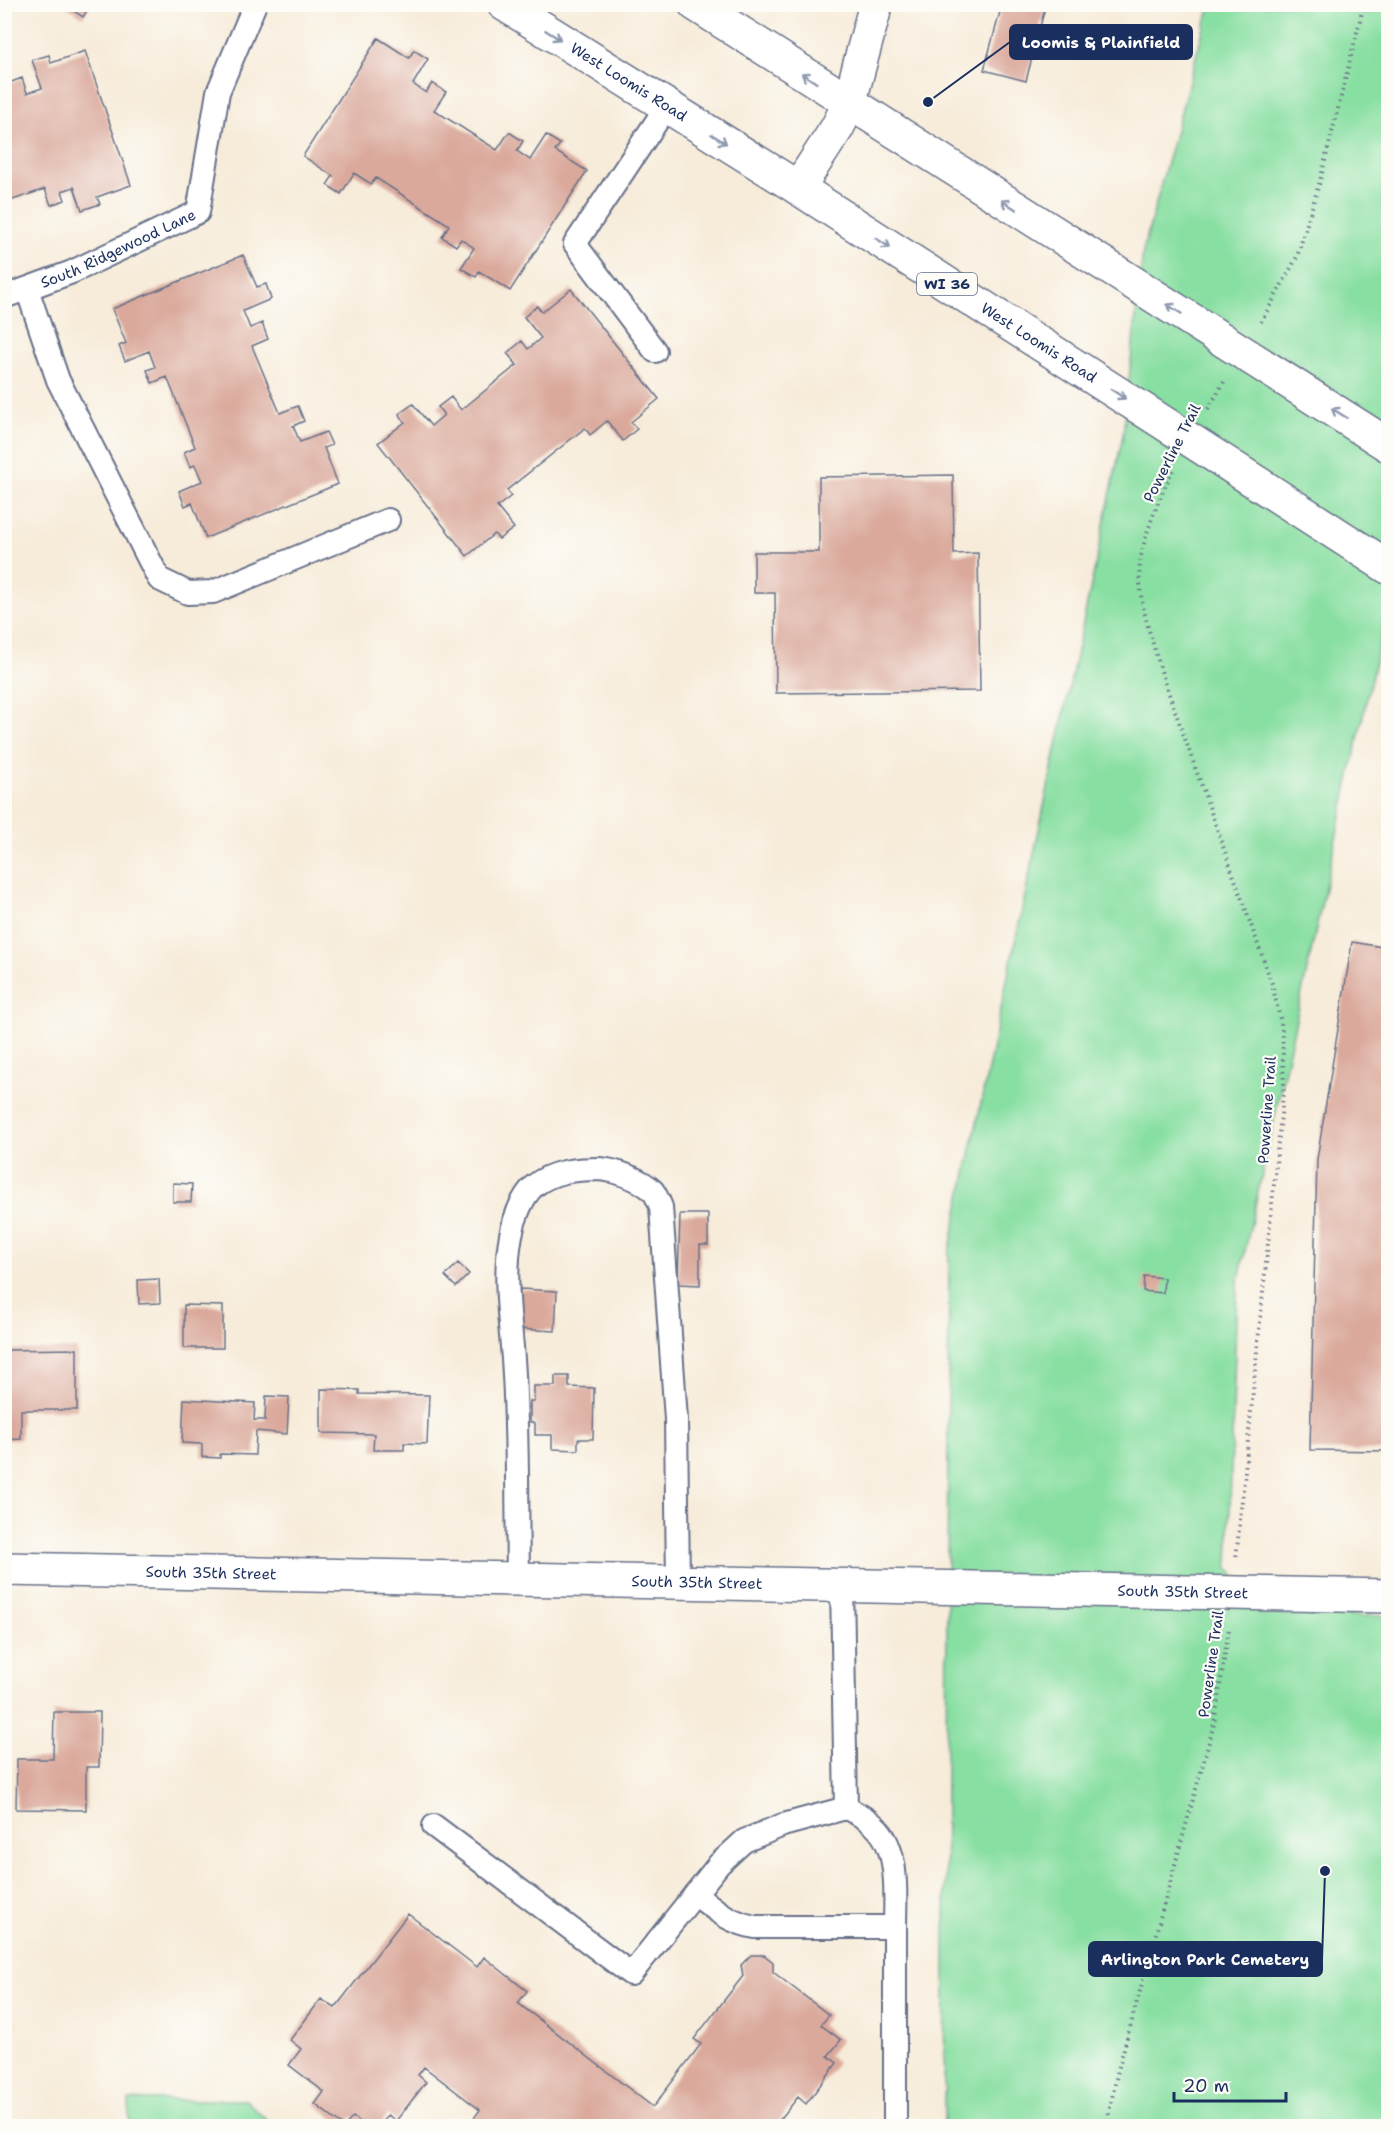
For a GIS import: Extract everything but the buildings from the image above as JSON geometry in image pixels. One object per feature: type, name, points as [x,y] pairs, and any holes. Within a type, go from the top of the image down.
[{"type":"main road","name":"West Loomis Road","points":[[504,4],[798,188],[1389,567]]},
{"type":"main road","points":[[695,4],[849,104],[1389,445]]},
{"type":"main road","points":[[798,188],[837,128],[849,104],[876,4]]},
{"type":"main road","name":"South 35th Street","points":[[4,1569],[1389,1596]]},
{"type":"lane","name":"South Ridgewood Lane","points":[[4,297],[72,272],[198,212],[218,92],[255,4]]},
{"type":"lane","points":[[655,351],[575,244],[667,106]]},
{"type":"lane","points":[[27,289],[58,380],[159,579],[189,593],[213,592],[388,520]]},
{"type":"lane","points":[[518,1579],[517,1440],[507,1286],[511,1235],[520,1207],[534,1186],[552,1176],[577,1169],[608,1170],[640,1182],[653,1192],[662,1207],[676,1419],[678,1583]]},
{"type":"lane","points":[[842,1586],[846,1808]]},
{"type":"lane","points":[[434,1826],[631,1974],[719,1864],[744,1841],[783,1825],[846,1808],[872,1822],[888,1844],[894,1875],[895,2127]]},
{"type":"lane","points":[[694,1894],[724,1917],[738,1924],[755,1927],[896,1927]]},
{"type":"path","name":"Powerline Trail","points":[[1106,2127],[1118,2070],[1214,1724],[1226,1653],[1281,1114],[1284,1059],[1282,1027],[1272,984],[1162,674],[1147,623],[1141,585],[1141,557],[1161,495],[1189,439],[1272,305],[1297,257],[1320,181],[1364,4]]},
{"type":"green space","points":[[1210,5],[1388,5],[1388,603],[1237,1287],[1228,1567],[1261,1614],[1388,1616],[1388,2126],[944,2126],[949,1253],[1123,435],[1143,251]]},
{"type":"green space","points":[[129,2100],[246,2100],[272,2126],[129,2126]]},
{"type":"place","name":"Loomis & Plainfield","points":[[928,102]]},
{"type":"place","name":"Arlington Park Cemetery","points":[[1325,1871]]}]
